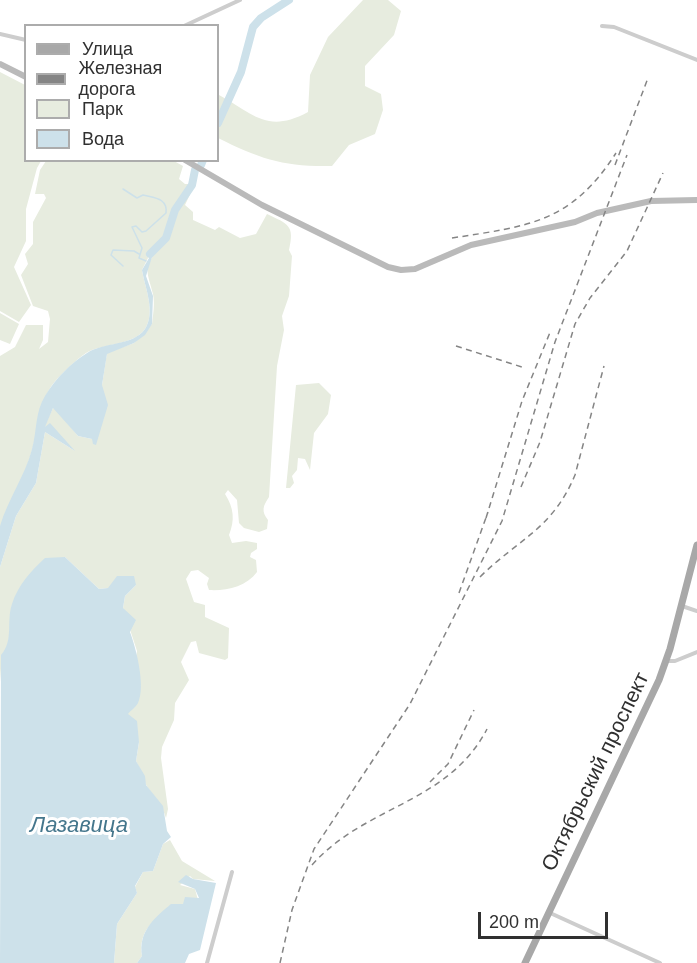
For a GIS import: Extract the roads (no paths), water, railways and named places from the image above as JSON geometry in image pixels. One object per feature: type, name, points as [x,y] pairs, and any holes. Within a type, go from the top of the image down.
[{"type":"main road","name":"Октябрьский проспект","points":[[525,963],[666,661],[697,545]]},
{"type":"street","points":[[188,24],[240,0]]},
{"type":"street","points":[[602,26],[614,27],[697,60]]},
{"type":"street","points":[[0,34],[24,40]]},
{"type":"street","points":[[0,64],[24,76]]},
{"type":"street","points":[[188,162],[262,205],[380,263],[401,270],[431,263],[471,245],[575,222],[597,213],[651,201],[697,200]]},
{"type":"street","points":[[681,606],[697,611]]},
{"type":"street","name":"Октябрьский проспект","points":[[666,661],[675,661],[697,652]]},
{"type":"street","points":[[207,963],[232,872]]},
{"type":"street","points":[[548,912],[660,963]]},
{"type":"water","points":[[156,246],[158,249],[152,257],[146,276],[153,296],[152,324],[145,335],[134,343],[107,354],[102,385],[108,405],[96,445],[93,444],[92,439],[78,436],[53,408],[45,427],[50,423],[75,451],[45,432],[36,483],[16,516],[0,567],[0,526],[29,459],[42,402],[58,378],[81,357],[101,347],[133,338],[145,329],[150,308],[142,270]]},
{"type":"water","name":"Лазавица","points":[[65,557],[99,589],[108,588],[117,576],[134,576],[136,585],[125,596],[123,608],[136,620],[130,632],[141,677],[141,687],[138,703],[128,714],[137,721],[139,742],[136,761],[145,776],[146,785],[163,806],[167,831],[171,837],[163,844],[153,871],[143,872],[135,886],[137,893],[117,924],[114,963],[0,963],[1,655],[9,637],[12,604],[21,585],[45,558]]},
{"type":"water","points":[[186,875],[193,879],[216,883],[200,950],[189,954],[185,963],[137,963],[142,956],[142,940],[153,920],[171,904],[183,904],[185,897],[199,898],[195,889],[178,882]]},
{"type":"waterway","name":"Лазавица","points":[[219,121],[241,72],[253,27],[261,18],[289,0]]},
{"type":"waterway","name":"Лазавица","points":[[150,254],[166,238],[175,210],[192,185],[195,170]]},
{"type":"waterway","points":[[123,189],[137,198],[143,195],[165,204],[166,213],[146,231],[142,232],[136,226],[132,227],[142,248],[139,258],[146,261]]},
{"type":"waterway","points":[[123,266],[111,255],[113,250],[134,251],[139,254]]},
{"type":"railway","points":[[615,165],[648,78]]},
{"type":"railway","points":[[452,238],[504,230],[546,217],[565,207],[582,194],[616,153]]},
{"type":"railway","points":[[280,963],[292,910],[314,849],[410,704],[502,521],[555,342],[627,155]]},
{"type":"railway","points":[[521,487],[540,442],[575,324],[590,298],[627,251],[663,173]]},
{"type":"railway","points":[[486,518],[522,401],[551,330]]},
{"type":"railway","points":[[456,346],[522,367]]},
{"type":"railway","points":[[480,577],[545,521],[566,494],[575,475],[604,366]]},
{"type":"railway","points":[[459,593],[488,512]]},
{"type":"railway","points":[[430,782],[448,764],[474,710]]},
{"type":"railway","points":[[312,865],[333,845],[356,829],[428,789],[451,773],[470,754],[487,729]]}]
